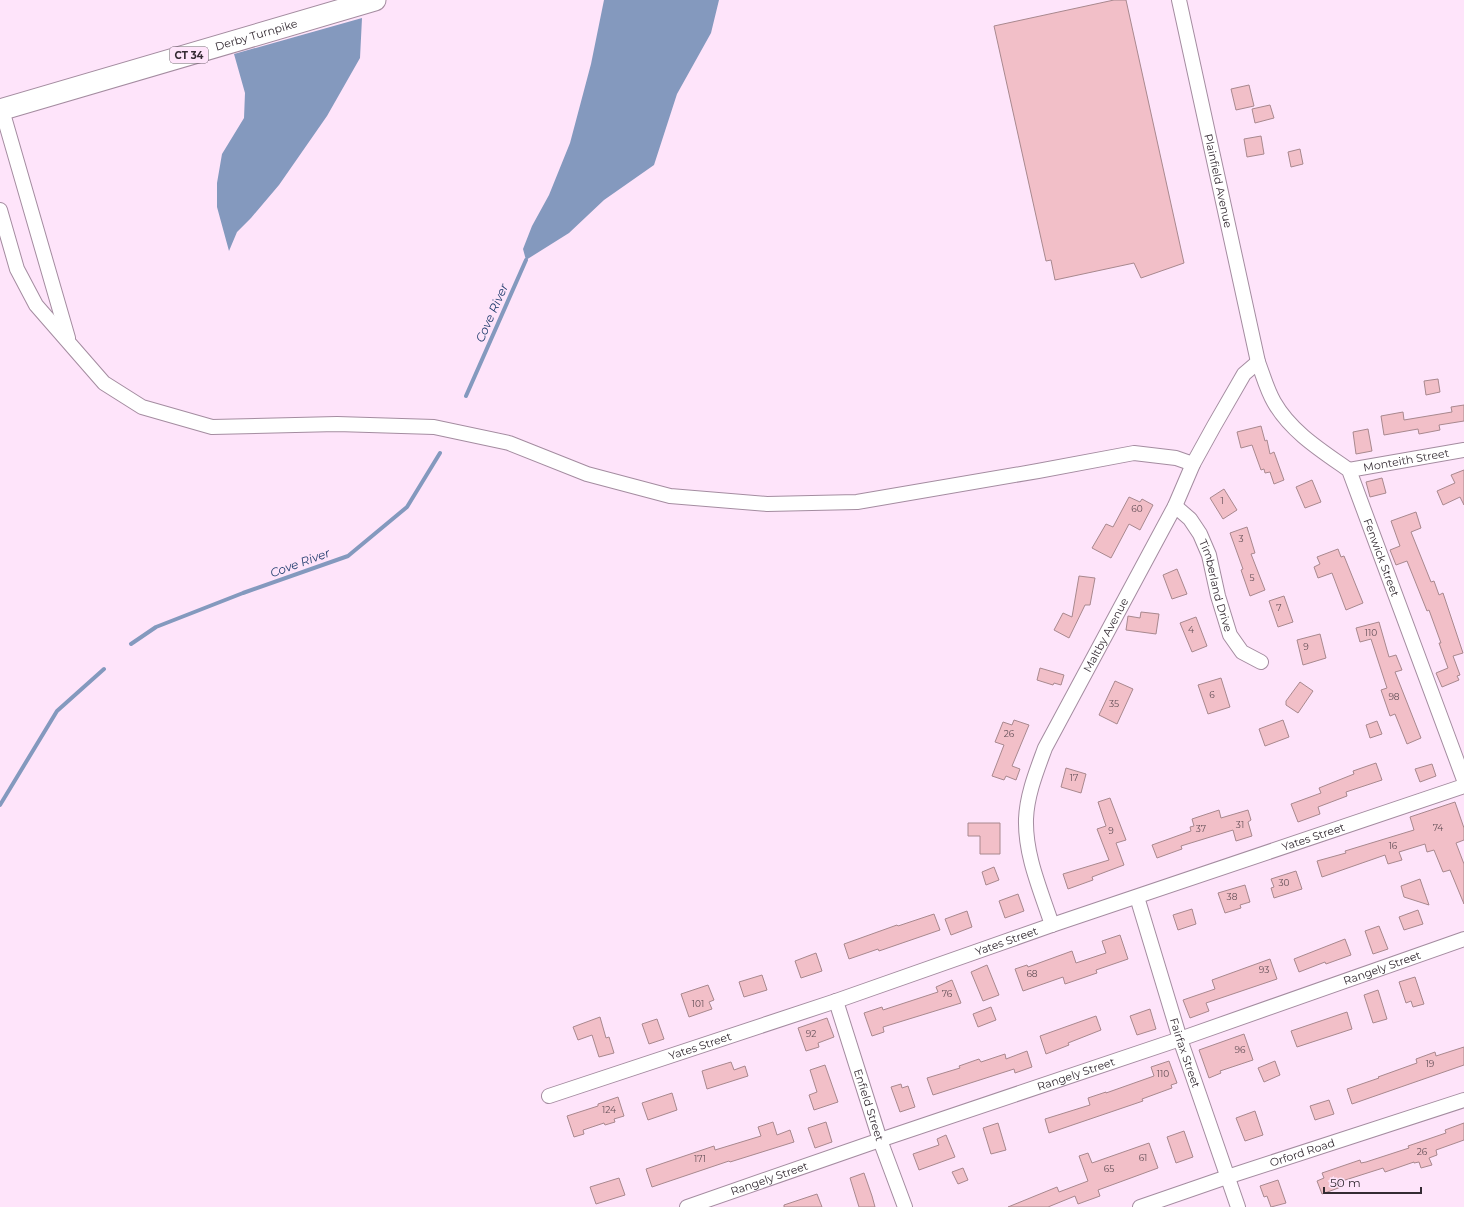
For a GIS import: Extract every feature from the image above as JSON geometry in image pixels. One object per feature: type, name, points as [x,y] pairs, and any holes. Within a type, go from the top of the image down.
[{"type":"highway","name":"Derby Turnpike","points":[[1,108],[375,0]]},
{"type":"street","name":"Plainfield Avenue","points":[[1178,0],[1258,362]]},
{"type":"street","points":[[1,108],[70,342]]},
{"type":"street","points":[[0,210],[17,269],[36,305],[104,382],[142,408],[212,427],[337,424],[434,427],[510,443],[587,474],[670,496],[767,504],[857,502],[1134,453],[1176,458],[1194,464]]},
{"type":"street","points":[[1258,362],[1274,402],[1294,428],[1349,470]]},
{"type":"street","name":"Maltby Avenue","points":[[1052,926],[1032,867],[1027,840],[1026,818],[1028,802],[1045,748],[1175,506],[1194,464],[1244,374],[1258,362]]},
{"type":"street","name":"Monteith Street","points":[[1349,470],[1464,450]]},
{"type":"street","name":"Fenwick Street","points":[[1349,470],[1464,780]]},
{"type":"street","name":"Timberland Drive","points":[[1175,506],[1190,519],[1200,534],[1209,555],[1218,596],[1230,635],[1242,652],[1261,662]]},
{"type":"street","name":"Yates Street","points":[[549,1096],[836,1001],[1464,786]]},
{"type":"street","name":"Fairfax Street","points":[[1137,897],[1180,1039],[1238,1207]]},
{"type":"street","name":"Rangely Street","points":[[687,1207],[1180,1039],[1464,939]]},
{"type":"street","name":"Enfield Street","points":[[836,1001],[880,1140],[905,1207]]},
{"type":"street","name":"Orford Road","points":[[1140,1207],[1227,1177],[1464,1100]]},
{"type":"water","points":[[604,0],[719,0],[711,33],[677,94],[654,165],[604,200],[569,233],[526,260],[523,249],[532,226],[549,195],[570,143],[591,64]]},
{"type":"water","points":[[362,18],[360,58],[327,116],[279,185],[237,232],[229,251],[217,207],[217,183],[222,154],[244,118],[245,93],[234,54]]},
{"type":"building","points":[[1114,0],[1126,0],[1184,263],[1141,278],[1134,263],[1055,280],[1051,260],[1046,261],[994,26]]},
{"type":"building","points":[[1249,85],[1254,106],[1236,110],[1231,89]]},
{"type":"building","points":[[1270,105],[1274,118],[1255,123],[1252,109]]},
{"type":"building","points":[[1261,136],[1264,154],[1247,157],[1244,139]]},
{"type":"building","points":[[1300,149],[1303,164],[1291,167],[1288,152]]},
{"type":"building","points":[[1438,379],[1440,392],[1426,395],[1424,381]]},
{"type":"building","points":[[1464,405],[1464,421],[1439,425],[1440,430],[1419,434],[1418,429],[1384,435],[1381,416],[1403,412],[1404,420],[1452,412],[1451,407]]},
{"type":"building","points":[[1261,426],[1265,441],[1267,440],[1270,454],[1274,452],[1284,480],[1274,484],[1270,472],[1265,473],[1264,469],[1261,470],[1252,445],[1241,448],[1237,432]]},
{"type":"building","points":[[1368,429],[1372,451],[1356,454],[1353,432]]},
{"type":"building","points":[[1464,470],[1464,505],[1460,497],[1443,505],[1437,491],[1455,483],[1451,475]]},
{"type":"building","points":[[1382,478],[1386,493],[1370,497],[1366,482]]},
{"type":"building","points":[[1312,480],[1321,502],[1305,508],[1296,487]]},
{"type":"building","points":[[1224,489],[1237,510],[1223,519],[1210,498]]},
{"type":"building","points":[[1129,497],[1140,502],[1142,499],[1153,505],[1140,530],[1129,524],[1111,558],[1092,548],[1106,524],[1113,527]]},
{"type":"building","points":[[1416,512],[1421,528],[1411,532],[1431,582],[1434,581],[1439,595],[1443,593],[1463,653],[1453,656],[1460,675],[1457,676],[1459,680],[1442,687],[1436,673],[1448,668],[1429,610],[1427,611],[1407,561],[1396,565],[1390,550],[1400,546],[1391,521]]},
{"type":"building","points":[[1247,527],[1255,553],[1251,554],[1265,590],[1250,596],[1241,570],[1243,569],[1230,533]]},
{"type":"building","points":[[1338,549],[1341,557],[1344,556],[1363,603],[1346,610],[1332,573],[1318,578],[1314,567],[1320,564],[1317,557]]},
{"type":"building","points":[[1177,569],[1187,594],[1172,599],[1163,575]]},
{"type":"building","points":[[1079,576],[1095,578],[1090,605],[1085,605],[1069,638],[1054,630],[1063,613],[1072,617]]},
{"type":"building","points":[[1284,596],[1293,622],[1278,627],[1269,601]]},
{"type":"building","points":[[1141,612],[1159,614],[1156,634],[1126,630],[1128,616],[1140,618]]},
{"type":"building","points":[[1196,617],[1207,646],[1192,652],[1180,623]]},
{"type":"building","points":[[1379,622],[1389,657],[1396,655],[1402,670],[1395,672],[1421,738],[1407,744],[1395,714],[1390,716],[1381,690],[1387,688],[1371,639],[1360,642],[1356,628]]},
{"type":"building","points":[[1320,634],[1326,658],[1303,665],[1297,640]]},
{"type":"building","points":[[1040,668],[1064,675],[1061,685],[1054,683],[1053,685],[1037,680]]},
{"type":"building","points":[[1221,678],[1230,707],[1208,714],[1198,685]]},
{"type":"building","points":[[1115,681],[1133,689],[1117,724],[1099,715]]},
{"type":"building","points":[[1300,682],[1313,691],[1298,713],[1286,705],[1286,701]]},
{"type":"building","points":[[1014,720],[1029,725],[1012,766],[1020,769],[1016,780],[1006,776],[1004,780],[992,776],[1004,745],[995,742],[1003,722],[1012,725]]},
{"type":"building","points":[[1283,720],[1289,737],[1265,746],[1259,729]]},
{"type":"building","points":[[1377,721],[1382,734],[1370,738],[1366,725]]},
{"type":"building","points":[[1376,763],[1382,780],[1346,792],[1347,796],[1318,807],[1320,814],[1298,822],[1291,804],[1321,793],[1319,788],[1354,774],[1353,771]]},
{"type":"building","points":[[1432,764],[1436,776],[1420,782],[1415,769]]},
{"type":"building","points":[[1066,768],[1086,774],[1081,793],[1061,787]]},
{"type":"building","points":[[1110,798],[1126,840],[1116,843],[1124,865],[1092,877],[1093,880],[1068,889],[1063,874],[1109,860],[1097,829],[1106,826],[1098,802]]},
{"type":"building","points":[[1455,802],[1464,828],[1464,840],[1456,843],[1464,864],[1464,904],[1450,870],[1443,872],[1434,850],[1427,852],[1425,844],[1399,852],[1402,860],[1388,864],[1385,855],[1322,877],[1317,861],[1346,853],[1345,851],[1414,830],[1410,817]]},
{"type":"building","points":[[1219,810],[1221,818],[1248,810],[1251,820],[1248,822],[1252,836],[1236,841],[1233,830],[1181,846],[1182,849],[1157,858],[1152,845],[1191,831],[1190,827],[1194,826],[1192,819]]},
{"type":"building","points":[[968,823],[1000,823],[1000,854],[980,854],[980,836],[968,836]]},
{"type":"building","points":[[994,867],[999,880],[986,885],[982,872]]},
{"type":"building","points":[[1296,871],[1302,889],[1274,898],[1271,888],[1274,887],[1271,879]]},
{"type":"building","points":[[1420,879],[1429,905],[1404,897],[1401,886]]},
{"type":"building","points":[[1245,885],[1250,902],[1240,905],[1241,908],[1225,913],[1218,893]]},
{"type":"building","points":[[1018,894],[1024,911],[1005,918],[999,901]]},
{"type":"building","points":[[1192,909],[1196,924],[1178,930],[1173,915]]},
{"type":"building","points":[[1418,910],[1423,924],[1404,930],[1399,917]]},
{"type":"building","points":[[967,911],[972,927],[951,935],[945,919]]},
{"type":"building","points":[[934,914],[940,930],[879,951],[878,949],[849,959],[844,944],[897,925],[898,926]]},
{"type":"building","points":[[1379,926],[1388,949],[1373,954],[1365,931]]},
{"type":"building","points":[[1120,935],[1128,959],[1096,970],[1097,973],[1065,984],[1063,977],[1023,991],[1015,969],[1027,965],[1028,967],[1072,951],[1076,963],[1106,953],[1102,941]]},
{"type":"building","points":[[1345,939],[1351,955],[1326,964],[1325,962],[1299,972],[1294,959]]},
{"type":"building","points":[[816,953],[822,971],[801,978],[795,961]]},
{"type":"building","points":[[1270,959],[1277,979],[1206,1003],[1209,1011],[1190,1018],[1183,1000],[1215,989],[1212,980]]},
{"type":"building","points":[[987,965],[999,995],[983,1001],[971,972]]},
{"type":"building","points":[[762,975],[767,990],[744,997],[739,982]]},
{"type":"building","points":[[1415,977],[1424,1004],[1413,1007],[1411,1001],[1406,1003],[1399,982]]},
{"type":"building","points":[[952,980],[961,1003],[883,1027],[884,1032],[872,1036],[864,1013],[882,1007],[883,1010],[938,992],[936,987]]},
{"type":"building","points":[[708,985],[714,1000],[709,1002],[712,1009],[689,1017],[681,994]]},
{"type":"building","points":[[1378,990],[1387,1019],[1373,1023],[1364,995]]},
{"type":"building","points":[[991,1007],[996,1020],[978,1027],[973,1014]]},
{"type":"building","points":[[1150,1009],[1156,1029],[1137,1035],[1130,1016]]},
{"type":"building","points":[[1347,1012],[1352,1029],[1297,1047],[1291,1031]]},
{"type":"building","points":[[1096,1016],[1101,1030],[1068,1043],[1069,1045],[1046,1054],[1040,1036]]},
{"type":"building","points":[[600,1017],[606,1038],[609,1037],[614,1053],[599,1057],[592,1035],[578,1040],[573,1027]]},
{"type":"building","points":[[827,1018],[834,1037],[818,1043],[819,1047],[806,1051],[798,1028]]},
{"type":"building","points":[[657,1019],[664,1039],[649,1044],[642,1024]]},
{"type":"building","points":[[1244,1034],[1253,1060],[1220,1071],[1221,1073],[1209,1078],[1199,1050]]},
{"type":"building","points":[[1464,1047],[1464,1065],[1352,1104],[1347,1089],[1417,1063],[1416,1059],[1435,1052],[1436,1056]]},
{"type":"building","points":[[1027,1051],[1032,1067],[1015,1073],[1014,1069],[933,1095],[927,1078],[960,1068],[959,1066],[979,1059],[981,1062],[1005,1054],[1006,1059]]},
{"type":"building","points":[[1169,1061],[1177,1083],[1171,1085],[1172,1088],[1142,1099],[1143,1101],[1049,1133],[1045,1119],[1090,1105],[1088,1098],[1154,1076],[1151,1067]]},
{"type":"building","points":[[1275,1061],[1280,1075],[1264,1082],[1258,1068]]},
{"type":"building","points":[[731,1062],[734,1070],[745,1066],[748,1076],[707,1089],[702,1071]]},
{"type":"building","points":[[825,1065],[838,1102],[814,1110],[809,1095],[817,1092],[810,1070]]},
{"type":"building","points":[[901,1084],[902,1088],[908,1086],[915,1107],[900,1112],[891,1087]]},
{"type":"building","points":[[672,1093],[677,1110],[648,1120],[642,1103]]},
{"type":"building","points":[[618,1097],[624,1116],[614,1119],[615,1122],[605,1125],[604,1123],[583,1130],[584,1134],[574,1137],[567,1116],[598,1106],[598,1104]]},
{"type":"building","points":[[1329,1100],[1334,1114],[1315,1120],[1310,1106]]},
{"type":"building","points":[[1255,1111],[1263,1135],[1245,1141],[1236,1118]]},
{"type":"building","points":[[773,1122],[777,1135],[790,1130],[794,1142],[730,1162],[729,1161],[652,1187],[646,1169],[714,1146],[715,1150],[761,1136],[758,1127]]},
{"type":"building","points":[[826,1122],[832,1142],[815,1148],[808,1128]]},
{"type":"building","points":[[998,1123],[1006,1150],[991,1154],[983,1128]]},
{"type":"building","points":[[1464,1123],[1464,1140],[1436,1150],[1437,1155],[1429,1158],[1432,1165],[1421,1168],[1419,1162],[1414,1162],[1385,1172],[1383,1168],[1339,1182],[1341,1187],[1322,1194],[1317,1181],[1324,1178],[1322,1173],[1360,1160],[1361,1163],[1366,1162],[1409,1148],[1408,1146],[1446,1133],[1445,1130]]},
{"type":"building","points":[[1184,1131],[1193,1157],[1176,1163],[1167,1137]]},
{"type":"building","points":[[946,1135],[955,1157],[919,1170],[913,1154],[939,1145],[937,1139]]},
{"type":"building","points":[[1149,1143],[1158,1168],[1098,1190],[1100,1196],[1078,1204],[1075,1196],[1048,1207],[1008,1207],[1057,1187],[1059,1192],[1088,1181],[1079,1156],[1088,1153],[1092,1163]]},
{"type":"building","points":[[963,1168],[968,1180],[958,1184],[952,1172]]},
{"type":"building","points":[[864,1173],[875,1207],[859,1207],[850,1178]]},
{"type":"building","points":[[619,1178],[625,1195],[596,1204],[590,1187]]},
{"type":"building","points":[[1278,1180],[1286,1203],[1271,1207],[1267,1196],[1264,1197],[1260,1186]]},
{"type":"building","points":[[817,1194],[822,1207],[784,1207],[784,1205]]},
{"type":"waterway","name":"Cove River","points":[[466,396],[526,260]]},
{"type":"waterway","name":"Cove River","points":[[131,644],[156,627],[243,593],[348,556],[407,507],[440,453]]},
{"type":"waterway","name":"Cove River","points":[[0,805],[57,711],[104,669]]}]
